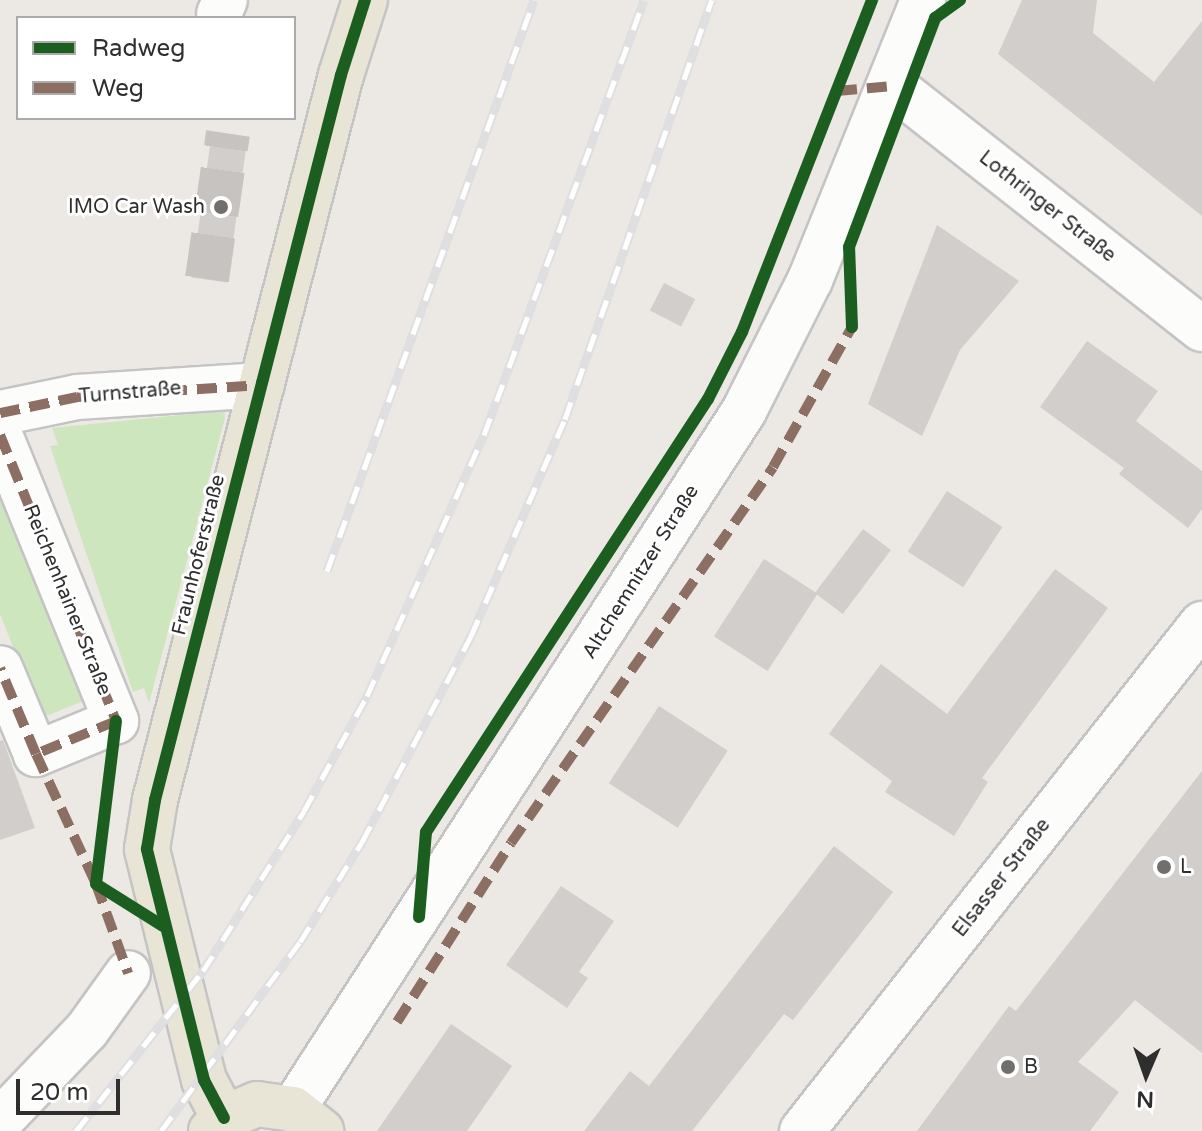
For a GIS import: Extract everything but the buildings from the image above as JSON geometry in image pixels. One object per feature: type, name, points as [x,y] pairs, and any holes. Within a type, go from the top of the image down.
[{"type":"main road","name":"Fraunhoferstraße","points":[[218,1124],[204,1080],[147,849],[155,800],[365,0]]},
{"type":"main road","points":[[218,1124],[257,1104],[307,1120]]},
{"type":"street","name":"Altchemnitzer Straße","points":[[307,1120],[744,411],[810,280],[893,86],[923,0]]},
{"type":"street","name":"Lothringer Straße","points":[[893,86],[1202,329]]},
{"type":"street","name":"Turnstraße","points":[[0,413],[77,397],[262,385]]},
{"type":"street","name":"Reichenhainer Straße","points":[[0,435],[116,721],[36,754],[0,668]]},
{"type":"street","name":"Elsasser Straße","points":[[802,1131],[1202,624]]},
{"type":"street","points":[[0,1121],[87,1030],[128,973]]},
{"type":"green space","points":[[211,402],[224,410],[225,418],[149,703],[144,688],[133,692],[50,446],[58,445],[52,428],[211,412]]},
{"type":"green space","points":[[0,478],[96,696],[41,718],[0,614]]},
{"type":"tunnel","points":[[207,279],[228,134]]},
{"type":"railway","points":[[327,571],[534,0]]},
{"type":"railway","points":[[76,1131],[203,971],[304,811],[367,696],[484,435],[644,0]]},
{"type":"railway","points":[[161,1131],[300,942],[362,842],[471,636],[565,419],[712,0]]},
{"type":"marked path","points":[[837,91],[893,86]]},
{"type":"marked path","points":[[397,1022],[511,843],[773,467],[852,327]]},
{"type":"marked path","points":[[0,413],[77,397],[262,385]]},
{"type":"marked path","points":[[0,435],[116,721],[36,754],[0,668]]},
{"type":"marked path","points":[[36,754],[96,884],[128,973]]},
{"type":"cycle path","points":[[224,1118],[204,1080],[147,849],[155,800],[341,75],[365,0]]},
{"type":"cycle path","points":[[419,917],[426,832],[708,399],[742,332],[872,0]]},
{"type":"cycle path","points":[[852,327],[849,247],[935,18],[960,0]]},
{"type":"cycle path","points":[[116,721],[96,884],[163,926]]},
{"type":"place","name":"IMO Car Wash","points":[[221,207]]},
{"type":"place","name":"L","points":[[1164,867]]},
{"type":"place","name":"B","points":[[1008,1067]]}]
